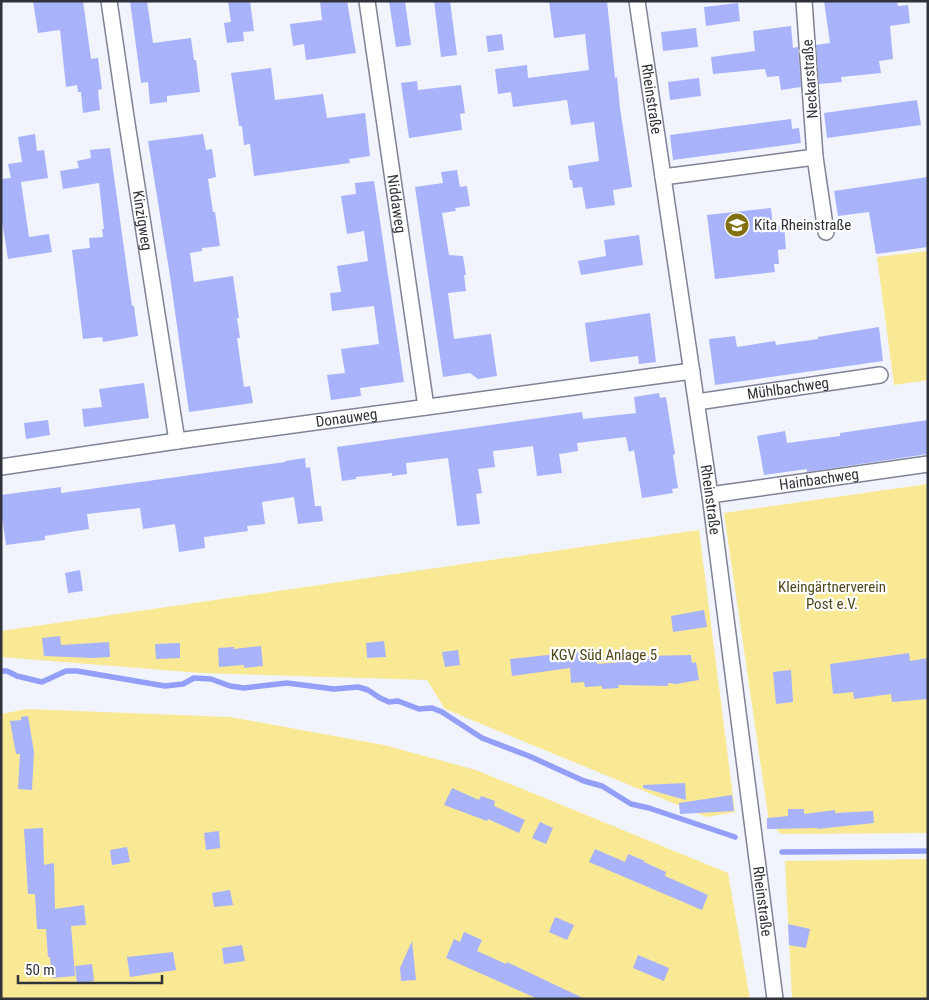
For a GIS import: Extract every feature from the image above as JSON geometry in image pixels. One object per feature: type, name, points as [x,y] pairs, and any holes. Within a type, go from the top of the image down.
[{"type":"street","name":"Kinzigweg","points":[[109,1],[177,441]]},
{"type":"street","name":"Niddaweg","points":[[367,1],[426,406]]},
{"type":"street","name":"Rheinstraße","points":[[637,1],[710,495],[774,999]]},
{"type":"street","name":"Neckarstraße","points":[[804,1],[815,157],[826,232]]},
{"type":"street","points":[[663,177],[815,157]]},
{"type":"street","name":"Donauweg","points":[[1,467],[426,406],[692,371]]},
{"type":"street","name":"Mühlbachweg","points":[[697,402],[880,375]]},
{"type":"street","name":"Hainbachweg","points":[[710,495],[928,464]]},
{"type":"green space","points":[[928,251],[928,380],[894,385],[877,257]]},
{"type":"green space","name":"Kleingärtnerverein Post e.V.","points":[[928,484],[928,833],[781,834],[769,822],[724,513]]},
{"type":"green space","name":"KGV Süd Anlage 5","points":[[699,530],[735,812],[707,817],[445,709],[427,680],[200,673],[1,657],[1,631]]},
{"type":"green space","points":[[27,709],[230,717],[384,745],[476,770],[728,873],[750,999],[1,999],[1,714]]},
{"type":"green space","points":[[928,859],[928,999],[792,999],[785,861]]},
{"type":"building","points":[[33,1],[83,1],[91,59],[98,58],[102,89],[98,90],[100,110],[83,113],[81,92],[78,92],[77,85],[66,87],[60,30],[38,33]]},
{"type":"building","points":[[130,1],[147,1],[153,43],[191,38],[200,92],[167,96],[167,102],[150,104],[148,82],[141,83]]},
{"type":"building","points":[[228,1],[250,1],[254,31],[243,32],[244,41],[227,43],[224,23],[231,22]]},
{"type":"building","points":[[320,1],[347,1],[356,53],[306,60],[304,44],[293,46],[290,24],[322,20]]},
{"type":"building","points":[[389,1],[405,1],[411,45],[396,47]]},
{"type":"building","points":[[434,1],[450,1],[457,55],[441,57]]},
{"type":"building","points":[[549,1],[607,1],[615,78],[617,77],[632,187],[613,190],[615,205],[586,209],[582,187],[573,188],[572,180],[570,180],[568,166],[599,161],[594,122],[571,125],[567,100],[513,107],[511,92],[498,94],[495,69],[527,65],[528,78],[589,70],[585,34],[554,38]]},
{"type":"building","points":[[824,1],[897,1],[898,6],[908,5],[910,23],[890,26],[893,59],[879,61],[881,73],[841,77],[842,82],[819,84],[816,45],[830,43]]},
{"type":"building","points":[[738,3],[740,21],[706,26],[704,7]]},
{"type":"building","points":[[791,26],[793,48],[798,47],[801,87],[781,90],[779,76],[767,77],[765,69],[713,74],[711,57],[755,51],[753,31]]},
{"type":"building","points":[[696,28],[698,47],[663,51],[661,32]]},
{"type":"building","points":[[502,34],[504,50],[488,52],[486,36]]},
{"type":"building","points":[[271,68],[275,100],[323,94],[327,118],[365,113],[370,156],[349,159],[350,163],[254,176],[250,144],[244,145],[242,126],[239,126],[231,73]]},
{"type":"building","points":[[699,78],[701,96],[670,100],[668,82]]},
{"type":"building","points":[[417,81],[418,90],[461,85],[465,113],[460,114],[462,130],[409,138],[401,83]]},
{"type":"building","points":[[917,100],[921,125],[827,138],[824,113]]},
{"type":"building","points":[[791,119],[792,129],[799,128],[801,143],[673,160],[670,135]]},
{"type":"building","points":[[35,134],[37,151],[44,150],[48,178],[21,182],[29,237],[49,234],[52,252],[8,259],[1,214],[1,179],[11,178],[8,164],[22,162],[18,137]]},
{"type":"building","points":[[203,134],[206,150],[212,149],[216,177],[208,179],[220,246],[202,248],[202,251],[190,253],[194,282],[233,276],[239,318],[237,318],[240,338],[237,338],[244,387],[250,386],[253,403],[189,412],[170,276],[148,141]]},
{"type":"building","points":[[110,148],[132,306],[134,306],[138,336],[103,342],[102,337],[83,339],[72,250],[90,248],[89,238],[103,237],[102,229],[104,229],[99,183],[63,189],[60,171],[79,168],[77,161],[91,158],[90,150]]},
{"type":"building","points":[[457,170],[460,187],[467,186],[470,206],[455,208],[456,211],[442,213],[449,255],[463,256],[466,291],[448,293],[454,339],[491,334],[497,376],[478,379],[470,373],[443,377],[415,187],[443,183],[441,172]]},
{"type":"building","points":[[928,177],[928,247],[876,254],[869,212],[838,216],[834,191]]},
{"type":"building","points":[[374,181],[404,382],[360,388],[361,396],[331,400],[327,375],[345,373],[341,349],[379,344],[374,306],[332,311],[330,293],[341,292],[337,266],[368,261],[364,231],[347,234],[341,196],[356,194],[355,183]]},
{"type":"building","points":[[771,208],[773,227],[784,225],[786,249],[778,250],[779,264],[774,264],[775,272],[715,279],[707,215]]},
{"type":"building","points":[[639,235],[643,265],[581,275],[578,261],[606,256],[604,240]]},
{"type":"building","points":[[650,313],[656,362],[639,364],[638,356],[590,362],[585,323]]},
{"type":"building","points":[[879,327],[883,361],[715,385],[709,339],[735,336],[737,347],[775,341],[776,345]]},
{"type":"building","points":[[144,383],[149,418],[84,427],[82,409],[102,407],[99,389]]},
{"type":"building","points":[[659,393],[660,398],[666,397],[675,454],[673,455],[678,488],[672,489],[673,493],[642,498],[634,450],[629,452],[626,437],[577,443],[578,451],[559,454],[562,473],[537,476],[533,446],[493,451],[495,467],[478,469],[482,493],[476,494],[480,524],[457,526],[448,458],[406,463],[407,474],[392,476],[392,473],[356,477],[356,479],[342,481],[337,447],[582,412],[583,419],[636,413],[634,397]]},
{"type":"building","points":[[48,420],[50,435],[26,439],[24,423]]},
{"type":"building","points":[[928,420],[928,454],[807,472],[807,469],[764,475],[757,436],[785,431],[787,443],[840,436],[840,433]]},
{"type":"building","points":[[305,458],[306,468],[310,467],[315,506],[321,506],[323,521],[298,524],[294,497],[262,502],[265,524],[247,526],[248,531],[204,537],[205,548],[179,552],[175,524],[143,529],[140,508],[87,514],[89,529],[45,536],[45,540],[6,545],[1,495],[61,487],[61,493]]},
{"type":"building","points":[[80,570],[83,591],[68,593],[65,573]]},
{"type":"building","points":[[704,610],[707,627],[673,632],[671,616]]},
{"type":"building","points":[[60,636],[61,645],[109,642],[110,657],[44,656],[42,638]]},
{"type":"building","points":[[384,641],[386,657],[367,658],[366,643]]},
{"type":"building","points":[[180,643],[180,658],[156,659],[155,644]]},
{"type":"building","points":[[261,646],[263,666],[244,668],[244,665],[219,667],[218,648],[234,647],[234,649]]},
{"type":"building","points":[[458,650],[460,665],[445,667],[442,652]]},
{"type":"building","points":[[595,650],[597,664],[647,660],[647,656],[691,655],[692,663],[696,662],[699,680],[676,684],[668,683],[668,686],[618,685],[619,688],[602,689],[602,686],[585,687],[584,682],[571,683],[570,668],[512,676],[510,659]]},
{"type":"building","points":[[909,653],[910,661],[928,658],[928,699],[892,702],[891,694],[854,699],[853,692],[833,694],[830,664]]},
{"type":"building","points":[[791,670],[793,702],[776,704],[773,672]]},
{"type":"building","points":[[28,716],[34,752],[32,790],[18,789],[20,754],[16,754],[10,721],[21,720],[21,717]]},
{"type":"building","points":[[685,783],[686,800],[643,788],[643,785]]},
{"type":"building","points":[[452,788],[479,800],[481,796],[495,801],[494,806],[525,820],[519,833],[488,819],[487,821],[444,805]]},
{"type":"building","points":[[732,795],[734,811],[680,814],[679,803]]},
{"type":"building","points":[[788,809],[804,809],[804,814],[835,810],[835,813],[873,811],[874,823],[817,829],[767,829],[767,818],[788,816]]},
{"type":"building","points":[[540,822],[553,828],[546,844],[532,838]]},
{"type":"building","points":[[43,828],[44,865],[54,863],[55,909],[84,905],[86,925],[71,926],[75,976],[52,978],[46,929],[37,929],[35,894],[28,894],[24,829]]},
{"type":"building","points":[[219,831],[220,848],[206,850],[204,833]]},
{"type":"building","points":[[127,847],[130,862],[112,865],[110,850]]},
{"type":"building","points":[[595,849],[625,862],[628,854],[666,872],[665,876],[708,895],[702,910],[589,862]]},
{"type":"building","points":[[230,890],[233,905],[214,907],[212,893]]},
{"type":"building","points":[[555,917],[574,925],[567,940],[549,932]]},
{"type":"building","points":[[788,924],[810,929],[806,948],[789,945]]},
{"type":"building","points":[[464,932],[482,940],[477,951],[506,964],[507,962],[585,999],[538,999],[446,958],[454,939],[460,942]]},
{"type":"building","points":[[412,941],[416,980],[401,981],[400,968]]},
{"type":"building","points":[[242,945],[245,961],[224,964],[222,948]]},
{"type":"building","points":[[173,952],[176,970],[130,977],[127,957]]},
{"type":"building","points":[[638,955],[669,968],[664,981],[633,968]]},
{"type":"building","points":[[92,964],[94,981],[77,984],[75,966]]},
{"type":"waterway","points":[[1,671],[7,671],[17,676],[42,682],[66,671],[77,671],[165,686],[183,684],[194,678],[211,679],[230,686],[244,688],[287,683],[334,689],[358,687],[368,690],[389,702],[398,701],[419,709],[432,708],[442,712],[482,738],[529,756],[584,781],[602,786],[631,804],[649,808],[735,837]]},
{"type":"waterway","points":[[782,852],[928,851]]},
{"type":"place","name":"Kita Rheinstraße","points":[[737,225]]}]
